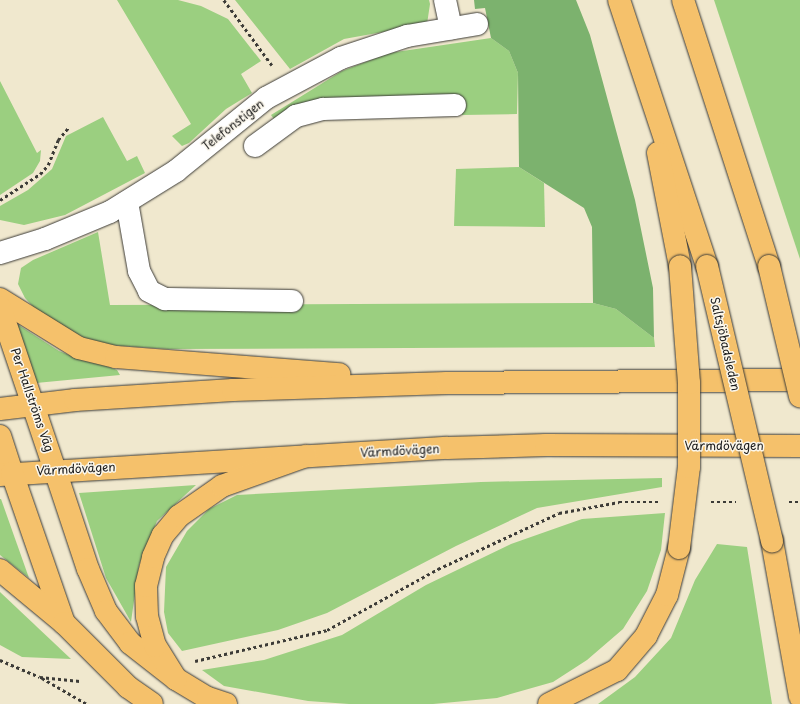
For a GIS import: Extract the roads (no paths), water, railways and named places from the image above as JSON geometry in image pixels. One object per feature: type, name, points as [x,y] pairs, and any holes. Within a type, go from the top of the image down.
[{"type":"main road","name":"Saltsjöbadsleden","points":[[619,0],[707,266],[772,541],[800,696]]},
{"type":"main road","points":[[683,0],[769,266],[800,396]]},
{"type":"main road","points":[[549,704],[617,670],[641,641],[667,595],[679,548],[689,467],[689,383],[680,266],[639,58]]},
{"type":"main road","points":[[0,299],[79,348],[116,357],[448,383]]},
{"type":"main road","name":"Per Hallströms Väg","points":[[0,307],[88,569],[106,611],[130,643],[176,680],[208,698],[226,704]]},
{"type":"main road","points":[[0,409],[33,405],[233,390],[448,383],[800,380]]},
{"type":"main road","points":[[0,436],[6,474],[64,623]]},
{"type":"main road","name":"Värmdövägen","points":[[6,474],[306,456],[546,445],[800,446]]},
{"type":"main road","points":[[176,680],[155,646],[147,616],[146,586],[153,557],[163,535],[179,516],[222,486],[306,456]]},
{"type":"main road","points":[[0,570],[64,623],[128,687],[152,704]]},
{"type":"street","points":[[445,0],[451,28]]},
{"type":"street","name":"Telefonstigen","points":[[0,252],[45,239],[127,202],[176,170],[266,98],[341,58],[369,47],[407,36],[477,24]]},
{"type":"street","points":[[255,146],[296,116],[323,109],[455,105]]},
{"type":"street","points":[[127,202],[139,271],[149,291],[165,299],[292,301]]}]
